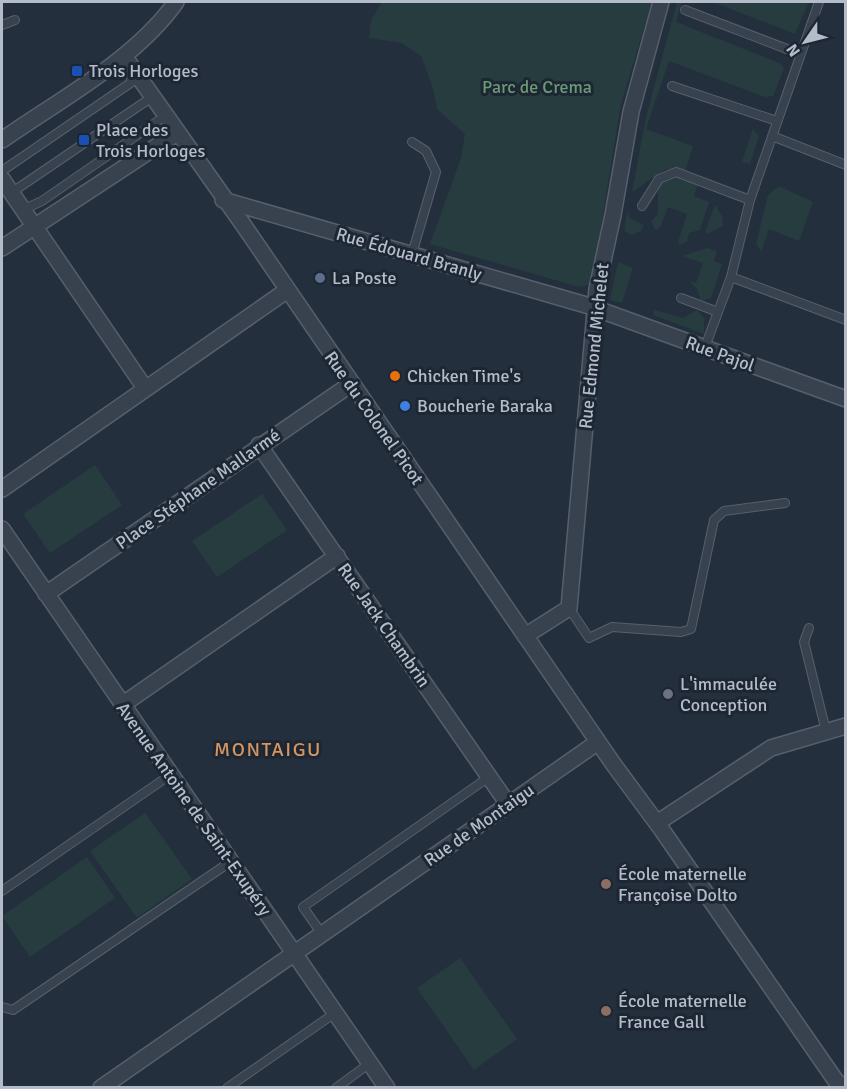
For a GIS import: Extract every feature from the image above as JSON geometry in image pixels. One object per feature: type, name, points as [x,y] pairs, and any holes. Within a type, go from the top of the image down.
[{"type":"street","points":[[2,140],[124,56],[166,16],[176,2]]},
{"type":"street","name":"Rue Edmond Michelet","points":[[569,608],[595,309],[631,112],[661,2]]},
{"type":"street","points":[[124,56],[224,200]]},
{"type":"street","points":[[2,248],[177,133]]},
{"type":"street","points":[[2,180],[145,388]]},
{"type":"street","name":"Rue Édouard Branly","points":[[224,200],[595,309]]},
{"type":"street","name":"Rue du Colonel Picot","points":[[224,200],[598,742]]},
{"type":"street","points":[[2,489],[286,291]]},
{"type":"street","name":"Rue Pajol","points":[[595,309],[846,399]]},
{"type":"street","name":"Place Stéphane Mallarmé","points":[[46,594],[351,384]]},
{"type":"street","name":"Rue Jack Chambrin","points":[[259,446],[508,804]]},
{"type":"street","name":"Avenue Antoine de Saint-Exupéry","points":[[2,529],[387,1088]]},
{"type":"street","points":[[122,705],[337,556]]},
{"type":"street","points":[[525,636],[569,608]]},
{"type":"street","points":[[657,824],[771,748],[846,726]]},
{"type":"street","points":[[598,742],[836,1081],[845,1088]]},
{"type":"street","name":"Rue de Montaigu","points":[[101,1088],[598,742]]},
{"type":"lane","points":[[708,339],[731,277],[750,200],[819,2]]},
{"type":"lane","points":[[685,10],[800,54]]},
{"type":"lane","points":[[2,25],[15,20]]},
{"type":"lane","points":[[2,171],[132,82],[124,56]]},
{"type":"lane","points":[[672,86],[777,121]]},
{"type":"lane","points":[[11,193],[152,97]]},
{"type":"lane","points":[[22,210],[42,201],[165,116]]},
{"type":"lane","points":[[772,136],[846,165]]},
{"type":"lane","points":[[412,142],[426,151],[436,171],[412,254]]},
{"type":"lane","points":[[642,206],[659,179],[676,172],[750,200]]},
{"type":"lane","points":[[731,277],[846,320]]},
{"type":"lane","points":[[681,298],[718,312]]},
{"type":"lane","points":[[569,608],[589,638],[612,627],[681,632],[691,628],[714,520],[724,511],[785,503]]},
{"type":"lane","points":[[809,628],[804,642],[826,731]]},
{"type":"lane","points":[[2,891],[170,775]]},
{"type":"lane","points":[[322,934],[303,907],[489,777]]},
{"type":"lane","points":[[2,1007],[13,1010],[230,861]]},
{"type":"lane","points":[[227,1088],[334,1013]]},
{"type":"lane","points":[[336,1088],[370,1064]]},
{"type":"green space","name":"Parc de Crema","points":[[382,2],[652,2],[621,104],[593,276],[588,285],[579,287],[430,244],[461,158],[465,134],[437,109],[432,85],[421,56],[402,43],[369,38],[371,20]]},
{"type":"green space","points":[[677,2],[682,2],[676,22],[784,67],[773,96],[765,97],[669,61],[646,129],[693,146],[686,169],[666,169],[632,192],[646,117]]},
{"type":"green space","points":[[713,2],[809,2],[795,34]]},
{"type":"green space","points":[[753,129],[759,136],[750,164],[742,162]]},
{"type":"green space","points":[[676,177],[698,184],[694,196],[709,202],[700,230],[689,233],[687,242],[680,245],[678,242],[687,214],[668,207],[660,228],[655,230],[651,221],[658,214],[658,186],[665,180]]},
{"type":"green space","points":[[779,186],[813,202],[799,241],[769,229],[761,252],[756,244],[768,195]]},
{"type":"green space","points":[[715,205],[722,216],[723,226],[707,234],[705,232]]},
{"type":"green space","points":[[627,211],[631,219],[644,225],[641,231],[632,235],[624,231]]},
{"type":"green space","points":[[707,248],[717,251],[714,261],[722,264],[711,298],[701,301],[697,289],[689,281],[696,283],[703,263],[682,256]]},
{"type":"green space","points":[[618,262],[633,268],[622,303],[610,300]]},
{"type":"green space","points":[[654,310],[683,318],[697,310],[704,318],[704,334],[653,315]]},
{"type":"green space","points":[[95,465],[122,505],[50,553],[23,514]]},
{"type":"green space","points":[[262,494],[287,530],[217,577],[192,541]]},
{"type":"green space","points":[[145,813],[192,879],[137,918],[90,851]]},
{"type":"green space","points":[[87,857],[115,898],[30,957],[2,916]]},
{"type":"green space","points":[[460,958],[517,1039],[474,1070],[417,988]]},
{"type":"place","name":"Trois Horloges","points":[[77,71]]},
{"type":"place","name":"Place des Trois Horloges","points":[[84,140]]},
{"type":"place","name":"La Poste","points":[[320,278]]},
{"type":"place","name":"Chicken Time's","points":[[395,376]]},
{"type":"place","name":"Boucherie Baraka","points":[[405,406]]},
{"type":"place","name":"L'immaculée Conception","points":[[668,694]]},
{"type":"place","name":"École maternelle Françoise Dolto","points":[[606,884]]},
{"type":"place","name":"École maternelle France Gall","points":[[606,1011]]},
{"type":"district","name":"MONTAIGU","points":[[268,749]]}]
